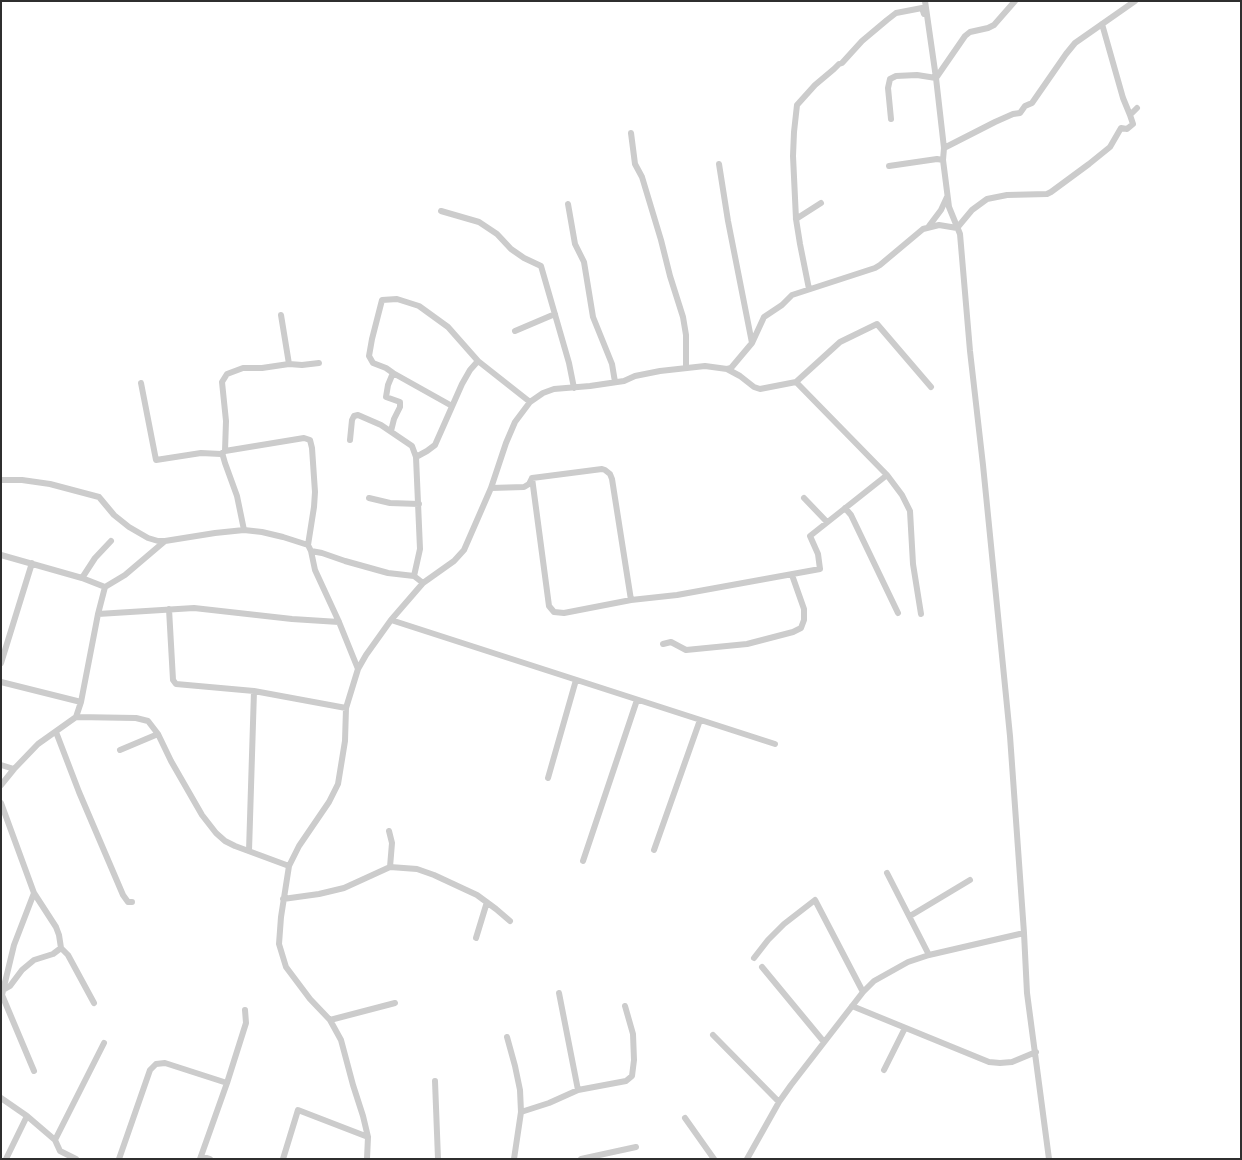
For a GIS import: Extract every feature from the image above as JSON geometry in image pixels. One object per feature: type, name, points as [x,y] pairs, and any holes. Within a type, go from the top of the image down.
[{"type":"street","points":[[924,1],[936,78],[944,148],[943,160],[947,196],[949,207],[960,234],[970,351],[983,465],[1009,728],[1027,993],[1050,1159]]},
{"type":"street","points":[[936,78],[965,36],[970,32],[994,25],[1015,1]]},
{"type":"street","points":[[944,148],[995,122],[1013,114],[1020,113],[1025,106],[1032,104],[1075,43],[1135,1]]},
{"type":"street","points":[[809,288],[796,219],[793,156],[797,105],[815,85],[838,64],[842,63],[883,23],[896,13],[922,8],[928,26]]},
{"type":"street","points":[[957,228],[972,210],[987,199],[1007,195],[1047,194],[1090,164],[1110,147],[1121,128],[1127,129],[1133,124],[1123,98],[1102,24]]},
{"type":"street","points":[[891,119],[888,88],[890,79],[896,76],[917,75],[936,78]]},
{"type":"street","points":[[1130,115],[1137,108]]},
{"type":"street","points":[[630,133],[635,164],[642,177],[683,317],[686,335],[686,368]]},
{"type":"street","points":[[889,166],[937,159],[943,160]]},
{"type":"street","points":[[719,164],[728,221],[752,343]]},
{"type":"street","points":[[929,226],[941,210],[947,196]]},
{"type":"street","points":[[796,219],[821,203]]},
{"type":"street","points":[[568,204],[575,244],[584,262],[593,317],[612,364],[615,382]]},
{"type":"street","points":[[441,210],[480,222],[497,234],[511,249],[524,258],[541,266],[569,363],[574,388]]},
{"type":"street","points":[[727,369],[731,368],[752,343],[764,317],[782,305],[792,295],[809,288],[880,266],[913,236],[929,226],[939,225],[957,228]]},
{"type":"street","points":[[452,406],[386,368],[373,363],[369,356],[382,300],[397,299],[419,306],[448,327],[478,361],[530,402]]},
{"type":"street","points":[[515,331],[555,314]]},
{"type":"street","points":[[281,315],[289,364]]},
{"type":"street","points":[[367,1159],[368,1137],[341,1040],[330,1020],[293,978],[284,961],[279,944],[284,899],[290,866],[299,846],[329,802],[338,784],[345,741],[346,708],[358,669],[391,620],[422,583],[454,561],[464,550],[490,488],[515,422],[530,402],[543,393],[554,389],[574,388],[615,382],[660,370],[705,366],[727,369],[740,376],[754,387],[760,389],[796,382],[840,342],[877,324],[931,387]]},
{"type":"street","points":[[416,457],[428,451],[435,445],[462,384],[470,370],[478,361]]},
{"type":"street","points":[[244,530],[237,496],[223,456],[226,421],[222,382],[228,374],[243,368],[262,368],[289,364],[302,365],[319,362]]},
{"type":"street","points":[[391,431],[394,419],[400,407],[400,402],[386,397],[393,373]]},
{"type":"street","points":[[796,382],[887,475],[902,495],[910,511],[913,564],[921,614]]},
{"type":"street","points":[[141,383],[156,460],[201,453],[223,452],[304,438],[310,440],[312,448],[315,492],[309,548],[315,570],[339,622],[358,669]]},
{"type":"street","points":[[350,440],[352,420],[354,416],[358,415],[381,425],[412,446],[416,457],[420,549],[414,576]]},
{"type":"street","points":[[532,478],[602,469],[610,474],[631,600]]},
{"type":"street","points":[[532,478],[548,606],[554,612],[564,613],[631,600],[677,595],[820,569],[818,554],[810,536],[887,475]]},
{"type":"street","points":[[490,488],[524,487],[529,484],[532,478]]},
{"type":"street","points":[[2,480],[22,480],[50,484],[99,498],[114,516],[129,527],[148,538],[158,541],[244,530],[262,532],[283,537],[345,561],[388,573],[414,576],[422,583]]},
{"type":"street","points":[[369,498],[390,503],[419,504]]},
{"type":"street","points":[[804,498],[827,522]]},
{"type":"street","points":[[845,508],[851,515],[898,613]]},
{"type":"street","points":[[82,578],[95,558],[111,541]]},
{"type":"street","points":[[1,785],[38,744],[76,717],[81,702],[98,614],[105,587],[126,575],[165,541]]},
{"type":"street","points":[[1,555],[82,578],[105,587]]},
{"type":"street","points":[[1,663],[32,563]]},
{"type":"street","points":[[663,644],[671,642],[686,650],[747,644],[793,632],[801,628],[804,620],[804,609],[792,575]]},
{"type":"street","points":[[98,614],[194,608],[292,619],[339,622]]},
{"type":"street","points":[[169,609],[173,680],[176,684],[254,691],[346,708]]},
{"type":"street","points":[[391,620],[775,744]]},
{"type":"street","points":[[548,778],[576,680]]},
{"type":"street","points":[[1,682],[81,702]]},
{"type":"street","points":[[250,851],[254,691]]},
{"type":"street","points":[[583,862],[637,700]]},
{"type":"street","points":[[76,717],[136,718],[148,721],[158,734],[202,815],[216,834],[226,841],[290,866]]},
{"type":"street","points":[[654,850],[700,720]]},
{"type":"street","points":[[56,732],[123,895],[128,902],[132,902]]},
{"type":"street","points":[[120,750],[158,734]]},
{"type":"street","points":[[1,765],[14,769]]},
{"type":"street","points":[[1,803],[34,893],[56,927],[61,948],[68,956],[94,1003]]},
{"type":"street","points":[[389,831],[392,843],[390,867]]},
{"type":"street","points":[[284,899],[319,894],[344,888],[390,867],[417,869],[434,875],[477,895],[510,921]]},
{"type":"street","points":[[887,873],[929,955]]},
{"type":"street","points":[[910,916],[970,880]]},
{"type":"street","points":[[34,893],[14,945],[2,994],[34,1071]]},
{"type":"street","points":[[754,958],[768,940],[784,924],[815,900],[862,992]]},
{"type":"street","points":[[476,938],[487,902]]},
{"type":"street","points":[[747,1159],[779,1102],[862,992],[874,981],[908,962],[929,955],[1024,933]]},
{"type":"street","points":[[2,994],[22,970],[34,960],[53,954],[61,948]]},
{"type":"street","points":[[762,967],[824,1042]]},
{"type":"street","points":[[559,993],[578,1090]]},
{"type":"street","points":[[330,1020],[395,1003]]},
{"type":"street","points":[[521,1112],[549,1103],[578,1090],[626,1081],[632,1076],[634,1060],[633,1034],[625,1006]]},
{"type":"street","points":[[852,1006],[989,1062],[1012,1062],[1036,1052]]},
{"type":"street","points":[[210,1159],[200,1157],[227,1083],[246,1023],[245,1010]]},
{"type":"street","points":[[884,1070],[905,1028]]},
{"type":"street","points":[[713,1035],[779,1102]]},
{"type":"street","points":[[507,1037],[520,1090],[521,1112],[514,1159]]},
{"type":"street","points":[[55,1140],[104,1043]]},
{"type":"street","points":[[119,1159],[150,1070],[156,1064],[165,1063],[227,1083]]},
{"type":"street","points":[[435,1081],[438,1159]]},
{"type":"street","points":[[1,1098],[27,1116],[55,1140],[60,1151],[76,1159]]},
{"type":"street","points":[[283,1159],[298,1110],[368,1137]]},
{"type":"street","points":[[6,1159],[27,1116]]},
{"type":"street","points":[[685,1118],[714,1159]]},
{"type":"street","points":[[581,1159],[636,1147]]}]
